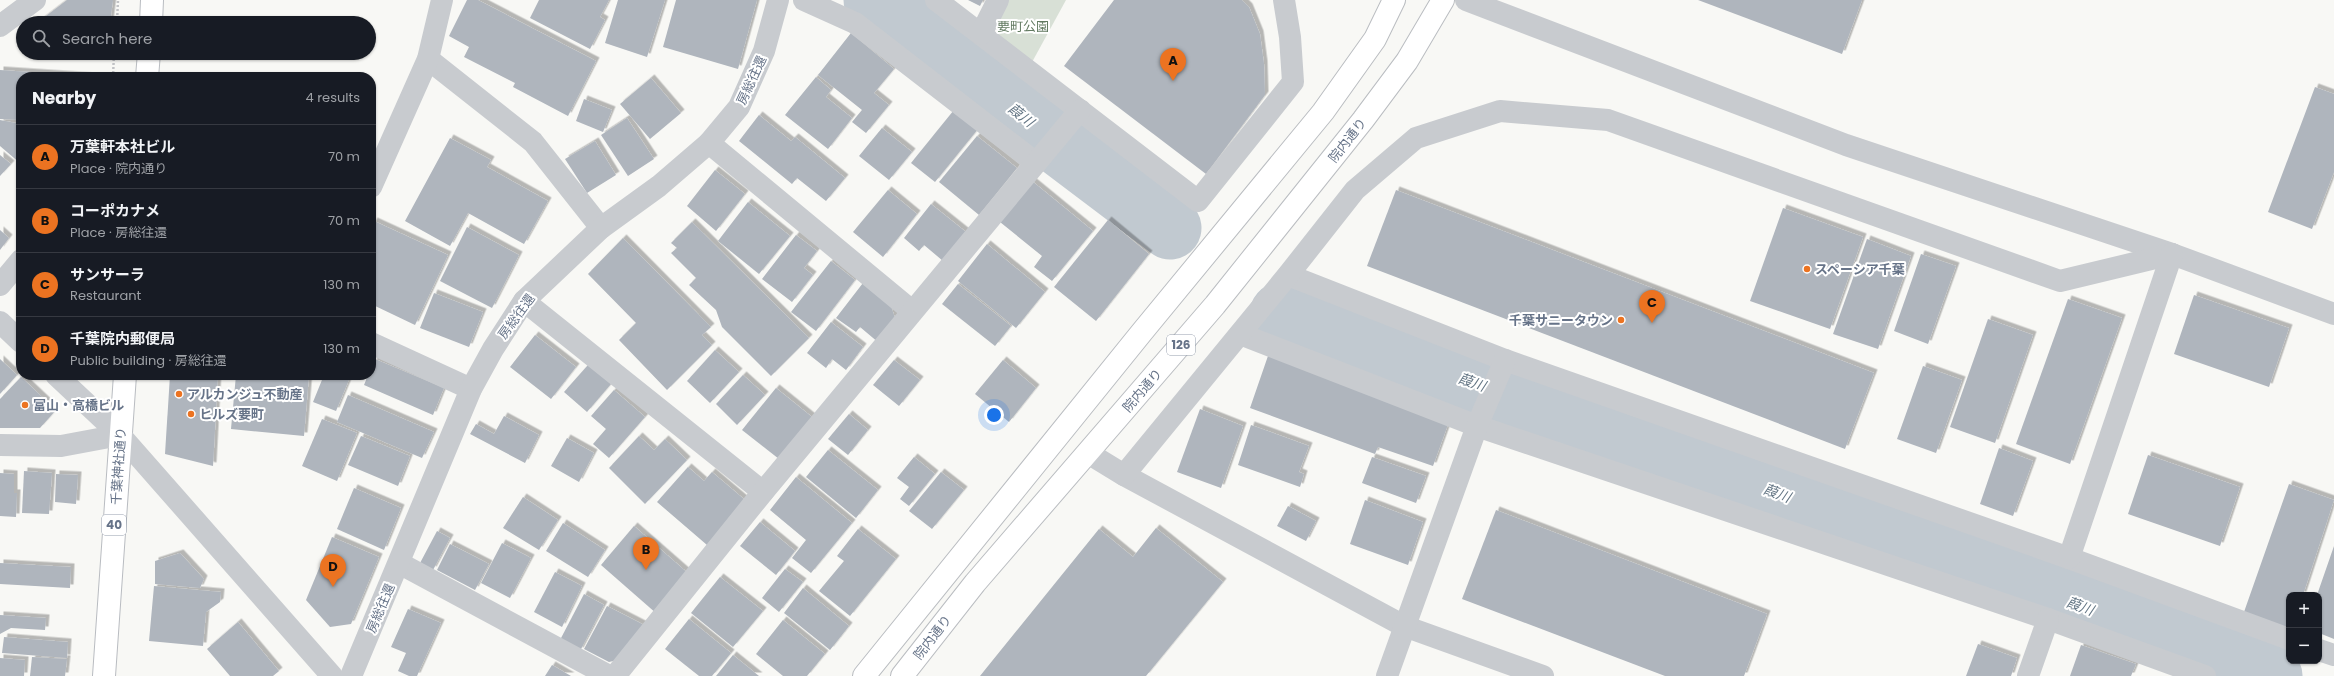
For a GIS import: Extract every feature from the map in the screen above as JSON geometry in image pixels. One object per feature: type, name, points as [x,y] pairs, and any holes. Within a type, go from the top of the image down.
[{"type":"main road","points":[[151,16],[152,0]]},
{"type":"main road","points":[[864,676],[1147,326],[1323,112],[1375,39],[1394,0]]},
{"type":"main road","name":"院内通り","points":[[902,676],[976,583],[1215,305],[1363,120],[1407,61],[1443,0]]},
{"type":"main road","points":[[147,72],[148,60]]},
{"type":"main road","name":"千葉神社通り","points":[[104,676],[125,380]]},
{"type":"street","points":[[0,26],[34,0]]},
{"type":"street","points":[[376,176],[428,59],[442,0]]},
{"type":"street","name":"房総往還","points":[[351,676],[400,563],[471,389],[493,349],[524,301],[601,228],[658,186],[709,143],[739,107],[764,51],[778,0]]},
{"type":"street","points":[[804,0],[854,23],[1036,163]]},
{"type":"street","points":[[936,0],[1198,201],[1293,82],[1290,37],[1284,0]]},
{"type":"street","points":[[981,34],[998,0]]},
{"type":"street","points":[[1466,0],[1846,145],[2172,254],[2334,314]]},
{"type":"street","points":[[428,59],[533,142],[601,228]]},
{"type":"street","points":[[615,676],[763,492],[1080,110]]},
{"type":"street","points":[[1124,476],[1288,275],[1355,190],[1416,138],[1500,111],[1608,120],[2060,281],[2172,254]]},
{"type":"street","points":[[709,143],[912,311]]},
{"type":"street","points":[[2069,558],[2172,254]]},
{"type":"street","points":[[0,285],[16,266]]},
{"type":"street","points":[[1288,275],[1502,367],[2069,558],[2286,638]]},
{"type":"street","points":[[524,301],[763,492]]},
{"type":"street","points":[[0,322],[16,337]]},
{"type":"street","points":[[1240,334],[2205,676]]},
{"type":"street","points":[[376,345],[471,389]]},
{"type":"street","points":[[1387,676],[1480,419],[1502,367]]},
{"type":"street","points":[[61,380],[120,435],[332,676]]},
{"type":"street","points":[[0,445],[62,446],[120,435]]},
{"type":"street","points":[[1088,453],[1124,476],[1404,626],[1543,676]]},
{"type":"street","points":[[400,563],[609,676]]},
{"type":"street","points":[[2028,676],[2048,620]]},
{"type":"street","points":[[2322,651],[2334,655]]},
{"type":"path","points":[[117,16],[118,0]]},
{"type":"path","points":[[113,72],[114,60]]},
{"type":"green space","name":"要町公園","points":[[1008,0],[1066,0],[1031,64],[999,38],[995,25]]},
{"type":"building","points":[[67,0],[113,0],[111,16],[46,16]]},
{"type":"building","points":[[467,0],[478,0],[596,61],[568,116],[513,87],[515,83],[464,57],[469,47],[449,36]]},
{"type":"building","points":[[539,0],[609,0],[600,17],[605,20],[590,49],[530,18]]},
{"type":"building","points":[[618,0],[665,0],[647,57],[605,43]]},
{"type":"building","points":[[676,0],[757,0],[738,69],[663,47]]},
{"type":"building","points":[[968,0],[983,0],[980,6]]},
{"type":"building","points":[[1114,0],[1242,0],[1249,7],[1260,34],[1264,64],[1265,95],[1206,174],[1064,66]]},
{"type":"building","points":[[1698,0],[1862,0],[1842,54]]},
{"type":"building","points":[[851,33],[894,69],[874,93],[889,105],[866,133],[852,122],[862,110],[818,75]]},
{"type":"building","points":[[0,70],[30,72],[16,72],[16,120],[0,119]]},
{"type":"building","points":[[816,77],[831,90],[826,97],[852,118],[828,149],[785,115]]},
{"type":"building","points":[[651,78],[681,113],[650,139],[620,104]]},
{"type":"building","points":[[2315,87],[2334,94],[2334,172],[2312,229],[2268,212]]},
{"type":"building","points":[[584,99],[612,110],[603,132],[576,121]]},
{"type":"building","points":[[954,110],[978,129],[935,182],[911,163]]},
{"type":"building","points":[[759,115],[791,141],[795,137],[845,178],[826,201],[797,178],[792,184],[739,141]]},
{"type":"building","points":[[627,118],[654,159],[628,176],[601,135]]},
{"type":"building","points":[[0,120],[16,123],[16,160],[0,146]]},
{"type":"building","points":[[882,128],[912,152],[889,180],[859,156]]},
{"type":"building","points":[[977,136],[1017,168],[979,215],[939,182]]},
{"type":"building","points":[[450,138],[491,160],[487,167],[548,201],[524,244],[468,213],[450,246],[405,221]]},
{"type":"building","points":[[595,141],[616,175],[587,193],[565,159]]},
{"type":"building","points":[[0,155],[11,164],[0,176]]},
{"type":"building","points":[[715,170],[745,194],[716,231],[687,206]]},
{"type":"building","points":[[1032,181],[1093,231],[1052,281],[1034,267],[1042,256],[1000,222]]},
{"type":"building","points":[[888,190],[917,214],[883,257],[853,232]]},
{"type":"building","name":"千葉サニータウン","points":[[1396,190],[1874,373],[1845,449],[1367,266]]},
{"type":"building","points":[[748,202],[790,236],[759,274],[718,241]]},
{"type":"building","points":[[931,204],[966,232],[943,261],[924,245],[919,251],[904,238]]},
{"type":"building","name":"スペーシア千葉","points":[[1783,208],[1863,237],[1830,329],[1750,301]]},
{"type":"building","points":[[1108,220],[1149,254],[1096,321],[1054,287]]},
{"type":"building","points":[[376,222],[448,255],[415,325],[376,306]]},
{"type":"building","points":[[692,222],[809,338],[771,376],[722,327],[716,310],[689,285],[696,278],[671,253],[677,248],[671,243]]},
{"type":"building","points":[[467,227],[519,255],[492,308],[440,281]]},
{"type":"building","points":[[0,230],[9,238],[0,250]]},
{"type":"building","points":[[796,235],[817,251],[804,268],[813,275],[792,302],[762,279]]},
{"type":"building","points":[[623,238],[711,327],[702,335],[712,345],[667,390],[619,340],[636,323],[588,274]]},
{"type":"building","points":[[1867,239],[1911,256],[1878,349],[1833,334]]},
{"type":"building","points":[[987,244],[1045,292],[1016,328],[958,281]]},
{"type":"building","points":[[1921,254],[1956,266],[1928,344],[1894,331]]},
{"type":"building","points":[[831,261],[855,280],[816,331],[791,312]]},
{"type":"building","points":[[863,283],[890,303],[896,321],[879,343],[860,327],[856,332],[836,318]]},
{"type":"building","points":[[958,284],[1011,326],[995,346],[942,304]]},
{"type":"building","points":[[434,293],[483,312],[469,347],[420,328]]},
{"type":"building","points":[[2194,295],[2289,328],[2269,387],[2174,354]]},
{"type":"building","points":[[2068,299],[2122,318],[2070,464],[2016,444]]},
{"type":"building","points":[[1988,319],[2033,335],[1995,443],[1950,427]]},
{"type":"building","points":[[831,322],[863,347],[846,370],[832,359],[826,368],[807,353]]},
{"type":"building","points":[[535,335],[576,367],[551,399],[510,367]]},
{"type":"building","points":[[715,350],[739,372],[710,403],[687,381]]},
{"type":"building","points":[[1269,353],[1450,419],[1433,466],[1378,447],[1375,454],[1250,408]]},
{"type":"building","points":[[0,359],[16,374],[16,376],[0,394]]},
{"type":"building","points":[[376,359],[444,388],[433,415],[364,385],[366,380],[376,380]]},
{"type":"building","points":[[894,360],[920,380],[899,406],[873,385]]},
{"type":"building","points":[[1003,360],[1036,388],[1009,422],[975,394]]},
{"type":"building","points":[[588,365],[611,384],[587,412],[564,392]]},
{"type":"building","points":[[1923,366],[1962,380],[1936,453],[1897,439]]},
{"type":"building","points":[[743,375],[765,395],[737,425],[716,404]]},
{"type":"building","name":"富山・高橋ビル","points":[[18,380],[24,380],[56,410],[40,428],[0,428],[0,399]]},
{"type":"building","name":"ヒルズ要町","points":[[170,380],[218,380],[213,466],[165,454]]},
{"type":"building","points":[[236,380],[309,380],[304,436],[231,429]]},
{"type":"building","points":[[322,380],[349,380],[336,411],[313,402]]},
{"type":"building","points":[[776,388],[812,417],[779,459],[742,430]]},
{"type":"building","points":[[614,390],[645,417],[609,458],[593,444],[606,429],[591,416]]},
{"type":"building","points":[[348,395],[434,432],[422,458],[337,422]]},
{"type":"building","points":[[1200,409],[1243,426],[1221,488],[1177,472]]},
{"type":"building","points":[[849,414],[868,430],[848,455],[828,439]]},
{"type":"building","points":[[504,416],[539,435],[525,463],[470,434],[476,424],[494,434]]},
{"type":"building","points":[[322,419],[357,433],[337,481],[302,466]]},
{"type":"building","points":[[1251,425],[1309,446],[1299,472],[1304,474],[1300,487],[1238,465]]},
{"type":"building","points":[[361,436],[410,456],[398,486],[348,465]]},
{"type":"building","points":[[639,436],[654,450],[665,439],[687,460],[645,504],[609,468]]},
{"type":"building","points":[[567,438],[594,453],[579,482],[551,466]]},
{"type":"building","points":[[1999,448],[2033,461],[2013,516],[1980,504]]},
{"type":"building","points":[[828,450],[878,490],[856,518],[806,477]]},
{"type":"building","points":[[2148,455],[2240,487],[2220,546],[2128,514]]},
{"type":"building","points":[[914,457],[935,474],[909,506],[900,499],[909,487],[897,478]]},
{"type":"building","points":[[1372,457],[1426,476],[1416,503],[1362,483]]},
{"type":"building","points":[[688,467],[704,481],[712,472],[745,500],[707,545],[657,502]]},
{"type":"building","points":[[24,471],[52,473],[49,514],[22,513]]},
{"type":"building","points":[[941,472],[964,490],[932,529],[909,511]]},
{"type":"building","points":[[0,473],[14,474],[14,493],[17,493],[16,517],[0,516]]},
{"type":"building","points":[[56,474],[78,475],[76,504],[55,502]]},
{"type":"building","points":[[796,477],[852,523],[811,573],[792,558],[806,540],[770,510]]},
{"type":"building","points":[[2289,484],[2334,500],[2304,592],[2286,592],[2286,627],[2244,612]]},
{"type":"building","points":[[354,488],[401,508],[384,550],[337,529]]},
{"type":"building","points":[[523,497],[558,520],[539,550],[503,528]]},
{"type":"building","points":[[1365,500],[1423,522],[1408,565],[1350,544]]},
{"type":"building","points":[[1288,506],[1316,521],[1306,541],[1277,526]]},
{"type":"building","points":[[1496,510],[1767,614],[1744,676],[1665,676],[1462,599]]},
{"type":"building","points":[[760,522],[795,551],[776,575],[740,546]]},
{"type":"building","points":[[563,523],[605,550],[588,577],[546,551]]},
{"type":"building","points":[[634,526],[690,575],[657,614],[601,565]]},
{"type":"building","points":[[1156,528],[1223,582],[1146,676],[980,676],[1099,529],[1133,557]]},
{"type":"building","points":[[858,529],[896,559],[850,616],[819,591],[844,561],[837,556]]},
{"type":"building","points":[[437,531],[450,538],[433,570],[420,563]]},
{"type":"building","points":[[332,537],[379,557],[351,624],[330,627],[306,600]]},
{"type":"building","points":[[502,543],[531,558],[510,598],[481,583]]},
{"type":"building","points":[[450,544],[489,564],[475,590],[437,570]]},
{"type":"building","points":[[2334,546],[2334,639],[2322,634],[2322,592],[2318,592]]},
{"type":"building","points":[[180,553],[204,579],[200,588],[155,584],[155,561]]},
{"type":"building","points":[[0,563],[71,567],[70,588],[0,584]]},
{"type":"building","points":[[785,569],[803,582],[779,612],[762,598]]},
{"type":"building","points":[[555,572],[582,586],[562,627],[534,612]]},
{"type":"building","points":[[720,577],[763,611],[733,647],[691,613]]},
{"type":"building","points":[[154,586],[221,592],[220,602],[206,612],[203,646],[149,641]]},
{"type":"building","points":[[803,588],[849,626],[830,650],[784,613]]},
{"type":"building","points":[[584,594],[604,605],[580,651],[560,640]]},
{"type":"building","points":[[607,606],[646,626],[622,659],[609,662],[584,649]]},
{"type":"building","points":[[408,609],[441,623],[417,676],[409,676],[398,671],[406,653],[391,647]]},
{"type":"building","points":[[0,615],[46,618],[45,630],[11,628],[0,634]]},
{"type":"building","points":[[689,619],[731,653],[712,676],[699,676],[665,649]]},
{"type":"building","points":[[783,620],[825,654],[807,676],[783,676],[756,654]]},
{"type":"building","points":[[238,622],[279,671],[273,676],[230,676],[207,649]]},
{"type":"building","points":[[4,637],[68,642],[67,658],[2,653]]},
{"type":"building","points":[[1978,644],[2017,658],[2011,676],[1966,676]]},
{"type":"building","points":[[2081,645],[2136,664],[2131,676],[2070,676]]},
{"type":"building","points":[[733,655],[759,676],[716,676]]},
{"type":"building","points":[[32,657],[67,659],[65,676],[30,676]]},
{"type":"building","points":[[0,658],[25,660],[24,676],[0,676]]},
{"type":"building","points":[[552,665],[571,676],[545,676]]},
{"type":"waterway","name":"葭川","points":[[875,0],[887,6],[1014,110],[1170,228]]},
{"type":"waterway","name":"葭川","points":[[1281,314],[1528,401],[2271,676]]},
{"type":"place","name":"万葉軒本社ビル","points":[[1173,81]]},
{"type":"place","name":"スペーシア千葉","points":[[1807,269]]},
{"type":"place","name":"千葉サニータウン","points":[[1621,320]]},
{"type":"place","name":"サンサーラ","points":[[1652,323]]},
{"type":"place","name":"アルカンジュ不動産","points":[[179,394]]},
{"type":"place","name":"富山・高橋ビル","points":[[25,405]]},
{"type":"place","name":"ヒルズ要町","points":[[191,414]]},
{"type":"place","name":"コーポカナメ","points":[[646,570]]},
{"type":"place","name":"千葉院内郵便局","points":[[333,587]]}]
